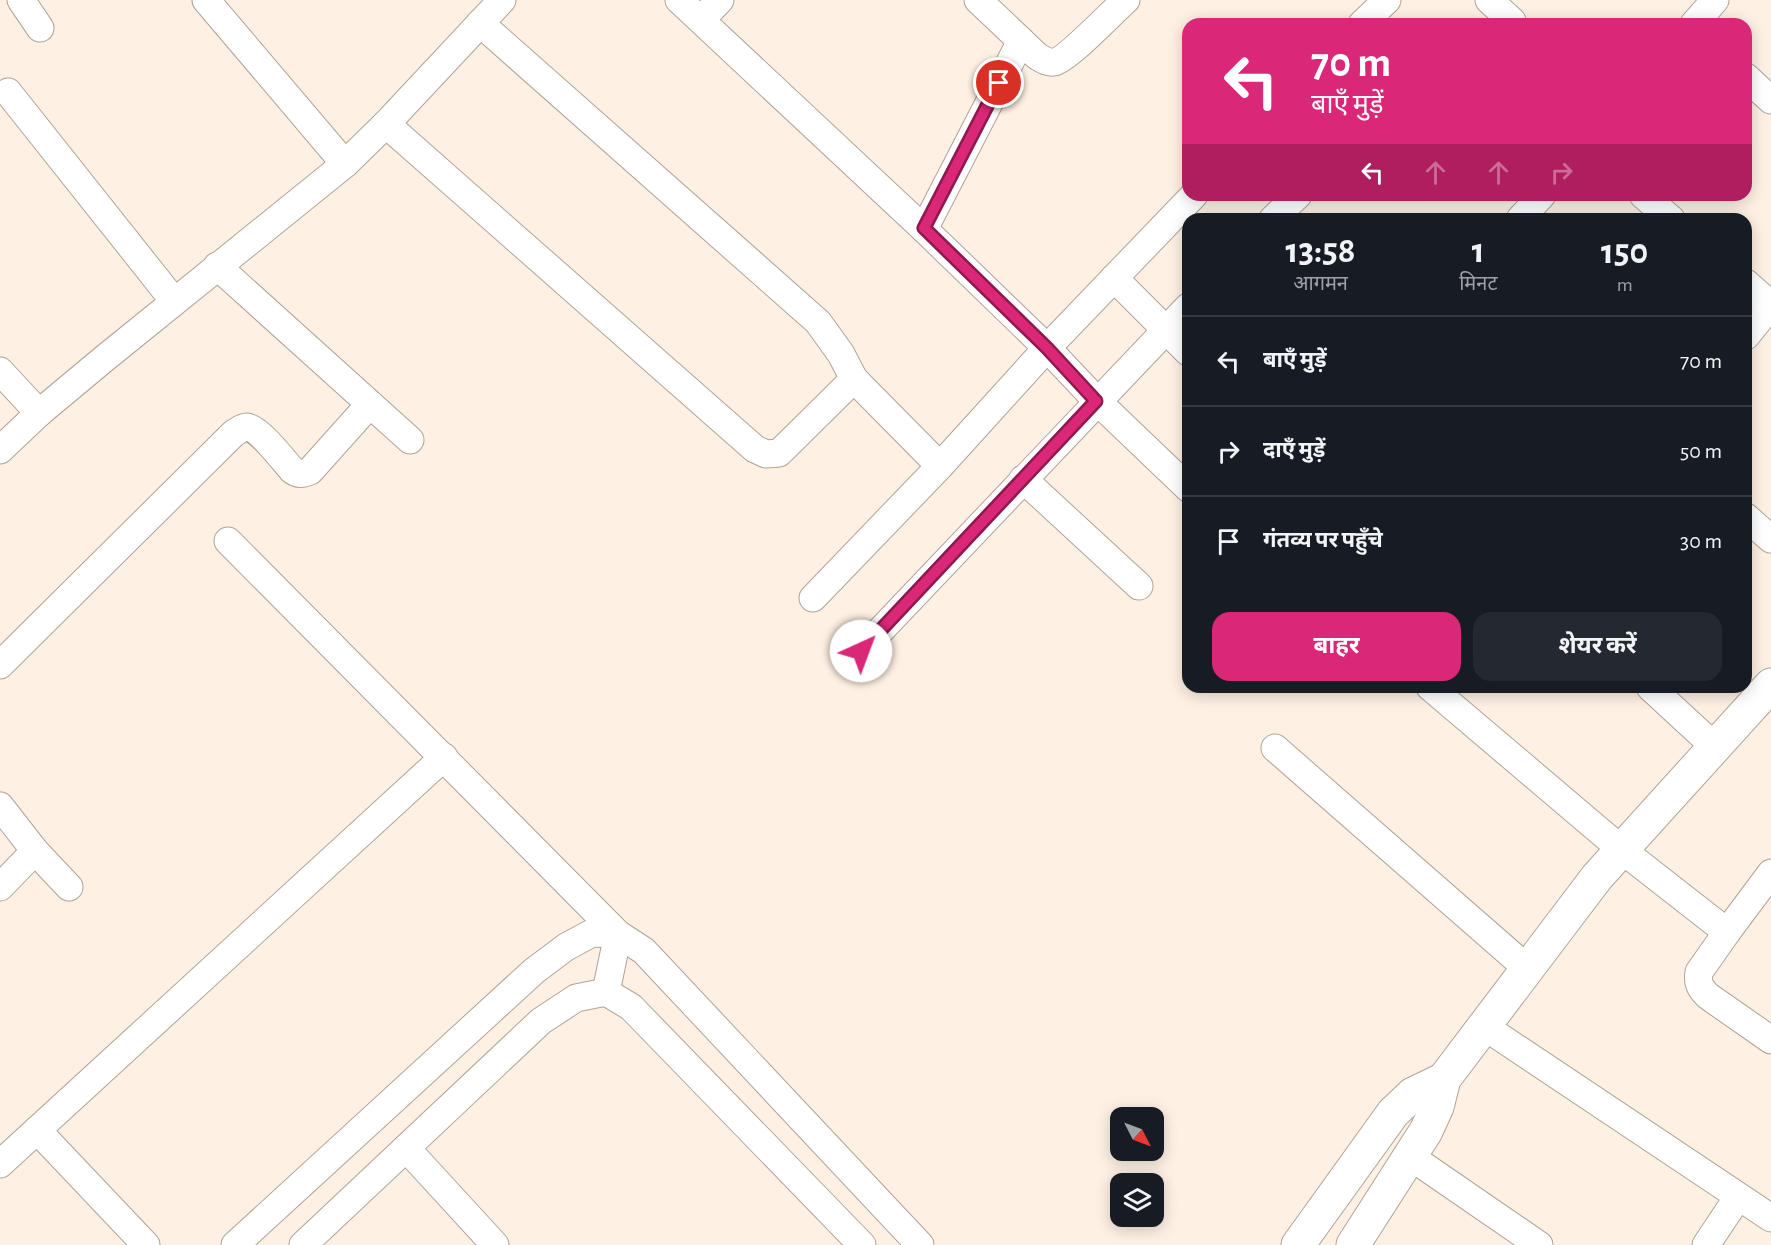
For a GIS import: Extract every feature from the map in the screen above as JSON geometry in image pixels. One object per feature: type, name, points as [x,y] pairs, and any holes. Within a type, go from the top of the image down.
[{"type":"street","points":[[21,0],[40,28]]},
{"type":"street","points":[[206,0],[345,164]]},
{"type":"street","points":[[0,450],[39,412],[345,164],[386,124],[502,0]]},
{"type":"street","points":[[679,0],[924,228],[1047,348],[1096,401],[1182,482]]},
{"type":"street","points":[[701,20],[720,0]]},
{"type":"street","points":[[978,0],[1045,61],[1056,62],[1068,54],[1126,0]]},
{"type":"street","points":[[1368,18],[1387,0]]},
{"type":"street","points":[[1489,0],[1509,18]]},
{"type":"street","points":[[1699,18],[1715,0]]},
{"type":"street","points":[[480,23],[818,322],[836,346],[854,379],[940,466]]},
{"type":"street","points":[[924,228],[1021,41]]},
{"type":"street","points":[[1752,83],[1771,100]]},
{"type":"street","points":[[8,92],[174,301]]},
{"type":"street","points":[[386,124],[755,449],[766,454],[780,453],[854,379]]},
{"type":"street","points":[[813,598],[1188,201]]},
{"type":"street","points":[[1279,213],[1292,201]]},
{"type":"street","points":[[1526,213],[1536,201]]},
{"type":"street","points":[[1650,201],[1664,213]]},
{"type":"street","points":[[217,266],[410,440]]},
{"type":"street","points":[[1114,278],[1182,346]]},
{"type":"street","points":[[1752,288],[1771,305],[1752,329]]},
{"type":"street","points":[[861,651],[1182,313]]},
{"type":"street","points":[[0,371],[39,412]]},
{"type":"street","points":[[0,665],[234,433],[249,427],[257,431],[292,470],[297,474],[304,474],[310,471],[370,404]]},
{"type":"street","points":[[1023,479],[1139,586]]},
{"type":"street","points":[[1752,522],[1771,539]]},
{"type":"street","points":[[228,541],[618,934],[644,951],[920,1245]]},
{"type":"street","points":[[1353,1245],[1426,1131],[1437,1107],[1444,1079],[1598,877],[1771,685]]},
{"type":"street","points":[[1445,693],[1622,850],[1727,932]]},
{"type":"street","points":[[1656,693],[1715,747]]},
{"type":"street","points":[[1275,748],[1529,970]]},
{"type":"street","points":[[0,1164],[444,757]]},
{"type":"street","points":[[0,806],[35,851],[69,887]]},
{"type":"street","points":[[0,887],[35,851]]},
{"type":"street","points":[[1771,873],[1699,972],[1697,980],[1700,988],[1708,996],[1771,1040]]},
{"type":"street","points":[[235,1245],[534,971],[567,947],[592,933],[618,934]]},
{"type":"street","points":[[606,992],[618,934]]},
{"type":"street","points":[[303,1245],[541,1021],[576,998],[606,992],[631,1007],[862,1245]]},
{"type":"street","points":[[1485,1027],[1771,1218]]},
{"type":"street","points":[[1298,1245],[1393,1113],[1413,1094],[1444,1079]]},
{"type":"street","points":[[37,1130],[146,1245]]},
{"type":"street","points":[[406,1148],[495,1245]]},
{"type":"street","points":[[1411,1157],[1539,1245]]},
{"type":"street","points":[[1706,1245],[1738,1197]]},
{"type":"route","points":[[861,651],[1096,401],[1047,348],[924,228],[999,83]]}]
